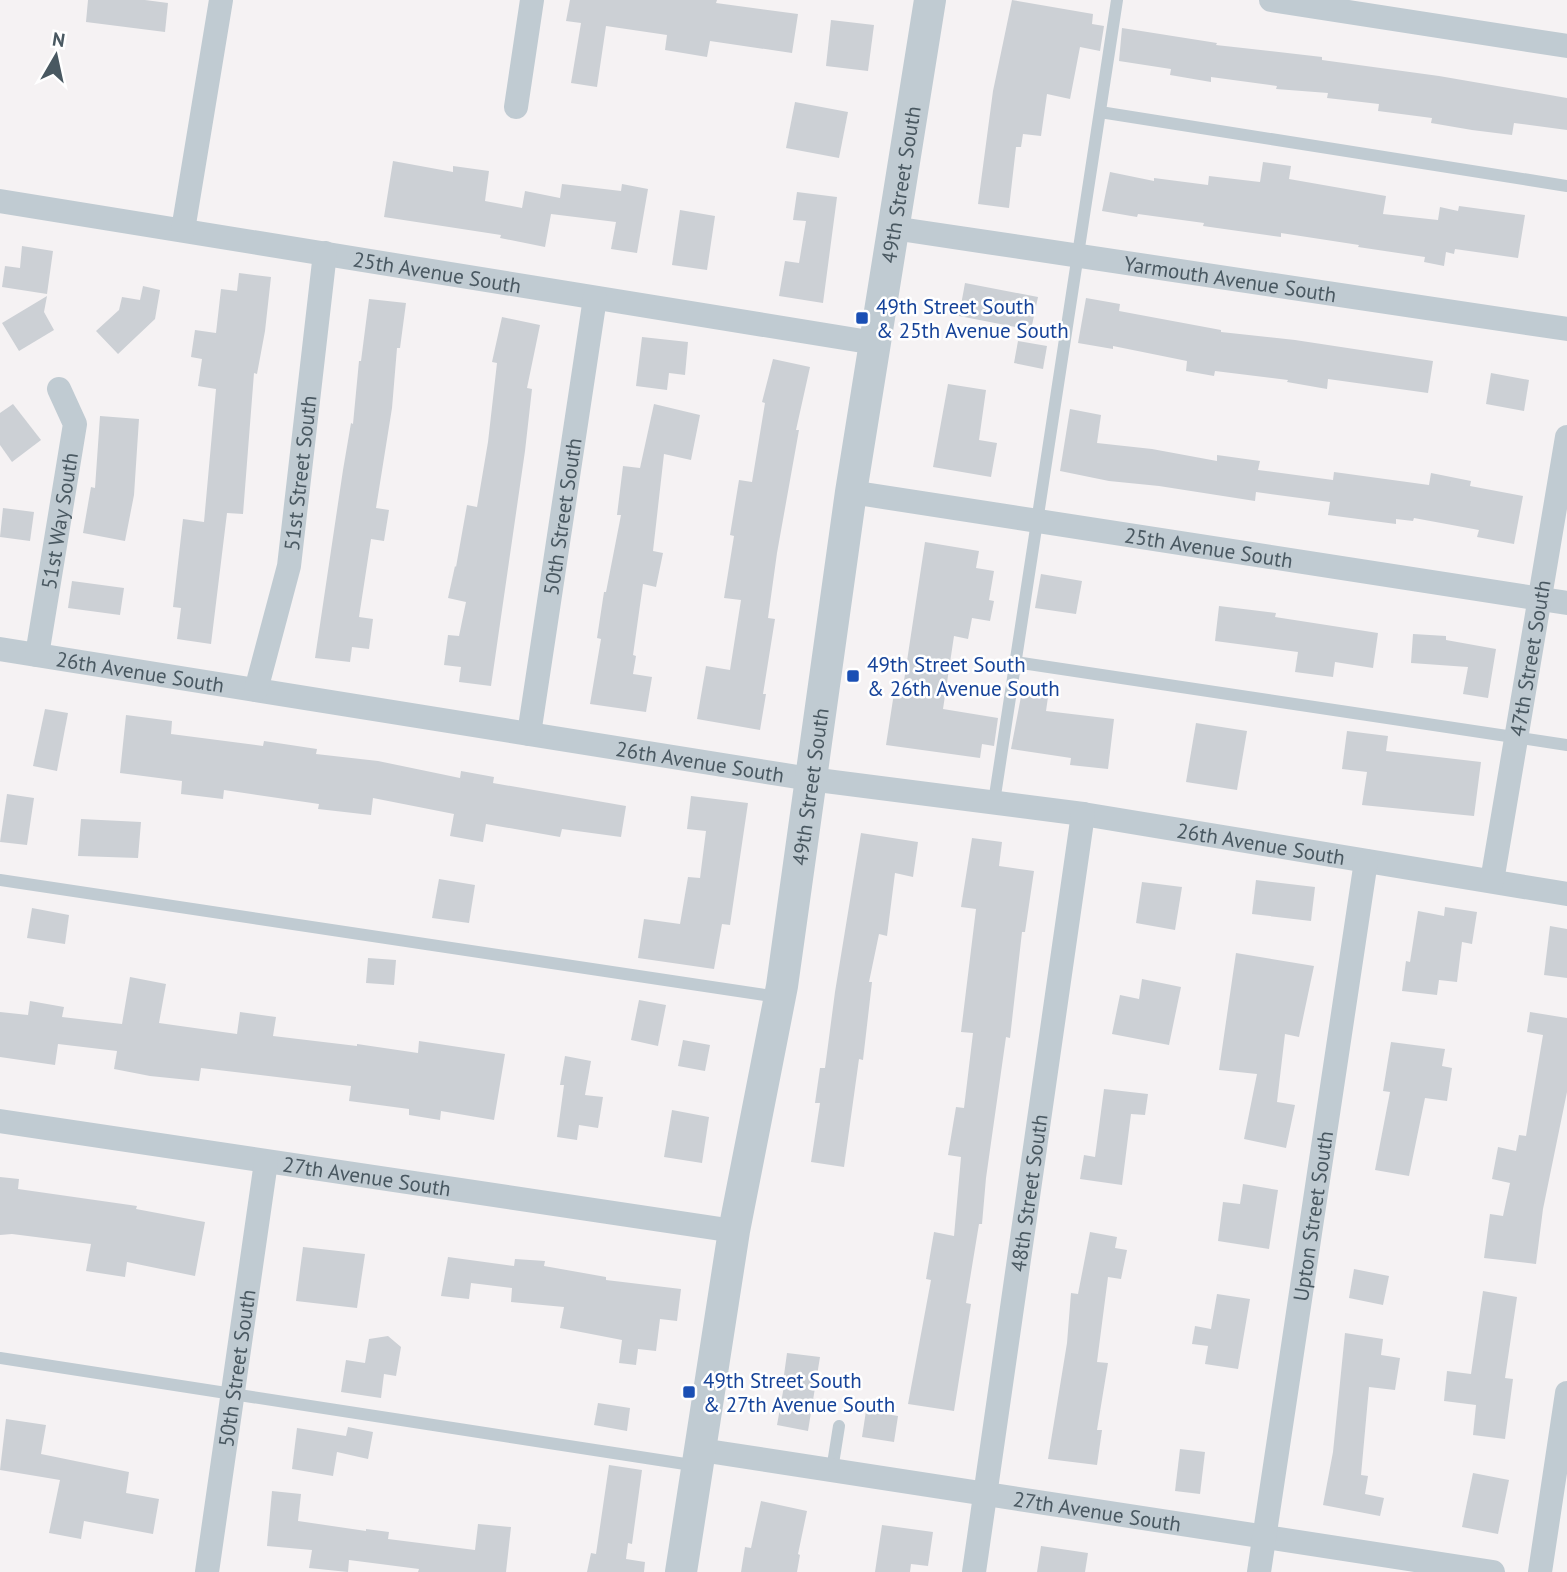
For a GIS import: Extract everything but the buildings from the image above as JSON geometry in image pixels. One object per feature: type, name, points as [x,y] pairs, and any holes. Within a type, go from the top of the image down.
[{"type":"street","points":[[183,230],[221,0]]},
{"type":"street","points":[[516,107],[532,0]]},
{"type":"street","name":"49th Street South","points":[[681,1572],[734,1231],[780,997],[851,492],[930,0]]},
{"type":"street","points":[[1271,0],[1567,46]]},
{"type":"street","name":"25th Avenue South","points":[[0,201],[875,343]]},
{"type":"street","name":"Yarmouth Avenue South","points":[[893,228],[1567,328]]},
{"type":"street","name":"51st Street South","points":[[256,690],[289,566],[325,253]]},
{"type":"street","name":"50th Street South","points":[[529,734],[595,298]]},
{"type":"street","name":"51st Way South","points":[[37,655],[75,424],[59,389]]},
{"type":"street","name":"47th Street South","points":[[1492,881],[1567,437]]},
{"type":"street","name":"25th Avenue South","points":[[851,492],[1567,603]]},
{"type":"street","name":"26th Avenue South","points":[[0,649],[810,779],[1083,814],[1567,894]]},
{"type":"street","name":"48th Street South","points":[[974,1572],[1083,814]]},
{"type":"street","name":"Upton Street South","points":[[1259,1572],[1366,861]]},
{"type":"street","name":"27th Avenue South","points":[[0,1121],[734,1231]]},
{"type":"street","name":"50th Street South","points":[[207,1572],[266,1162]]},
{"type":"street","points":[[1540,1572],[1567,1393]]},
{"type":"street","name":"27th Avenue South","points":[[700,1458],[832,1470],[1493,1572]]},
{"type":"lane","points":[[994,802],[1035,520],[1117,0]]},
{"type":"lane","points":[[1100,112],[1567,186]]},
{"type":"lane","points":[[1015,662],[1567,745]]},
{"type":"lane","points":[[0,880],[780,997]]},
{"type":"lane","points":[[0,1358],[233,1394],[700,1458]]},
{"type":"lane","points":[[832,1470],[839,1426]]},
{"type":"place","name":"49th Street South & 25th Avenue South","points":[[862,318]]},
{"type":"place","name":"49th Street South & 26th Avenue South","points":[[853,676]]},
{"type":"place","name":"49th Street South & 27th Avenue South","points":[[689,1392]]}]
